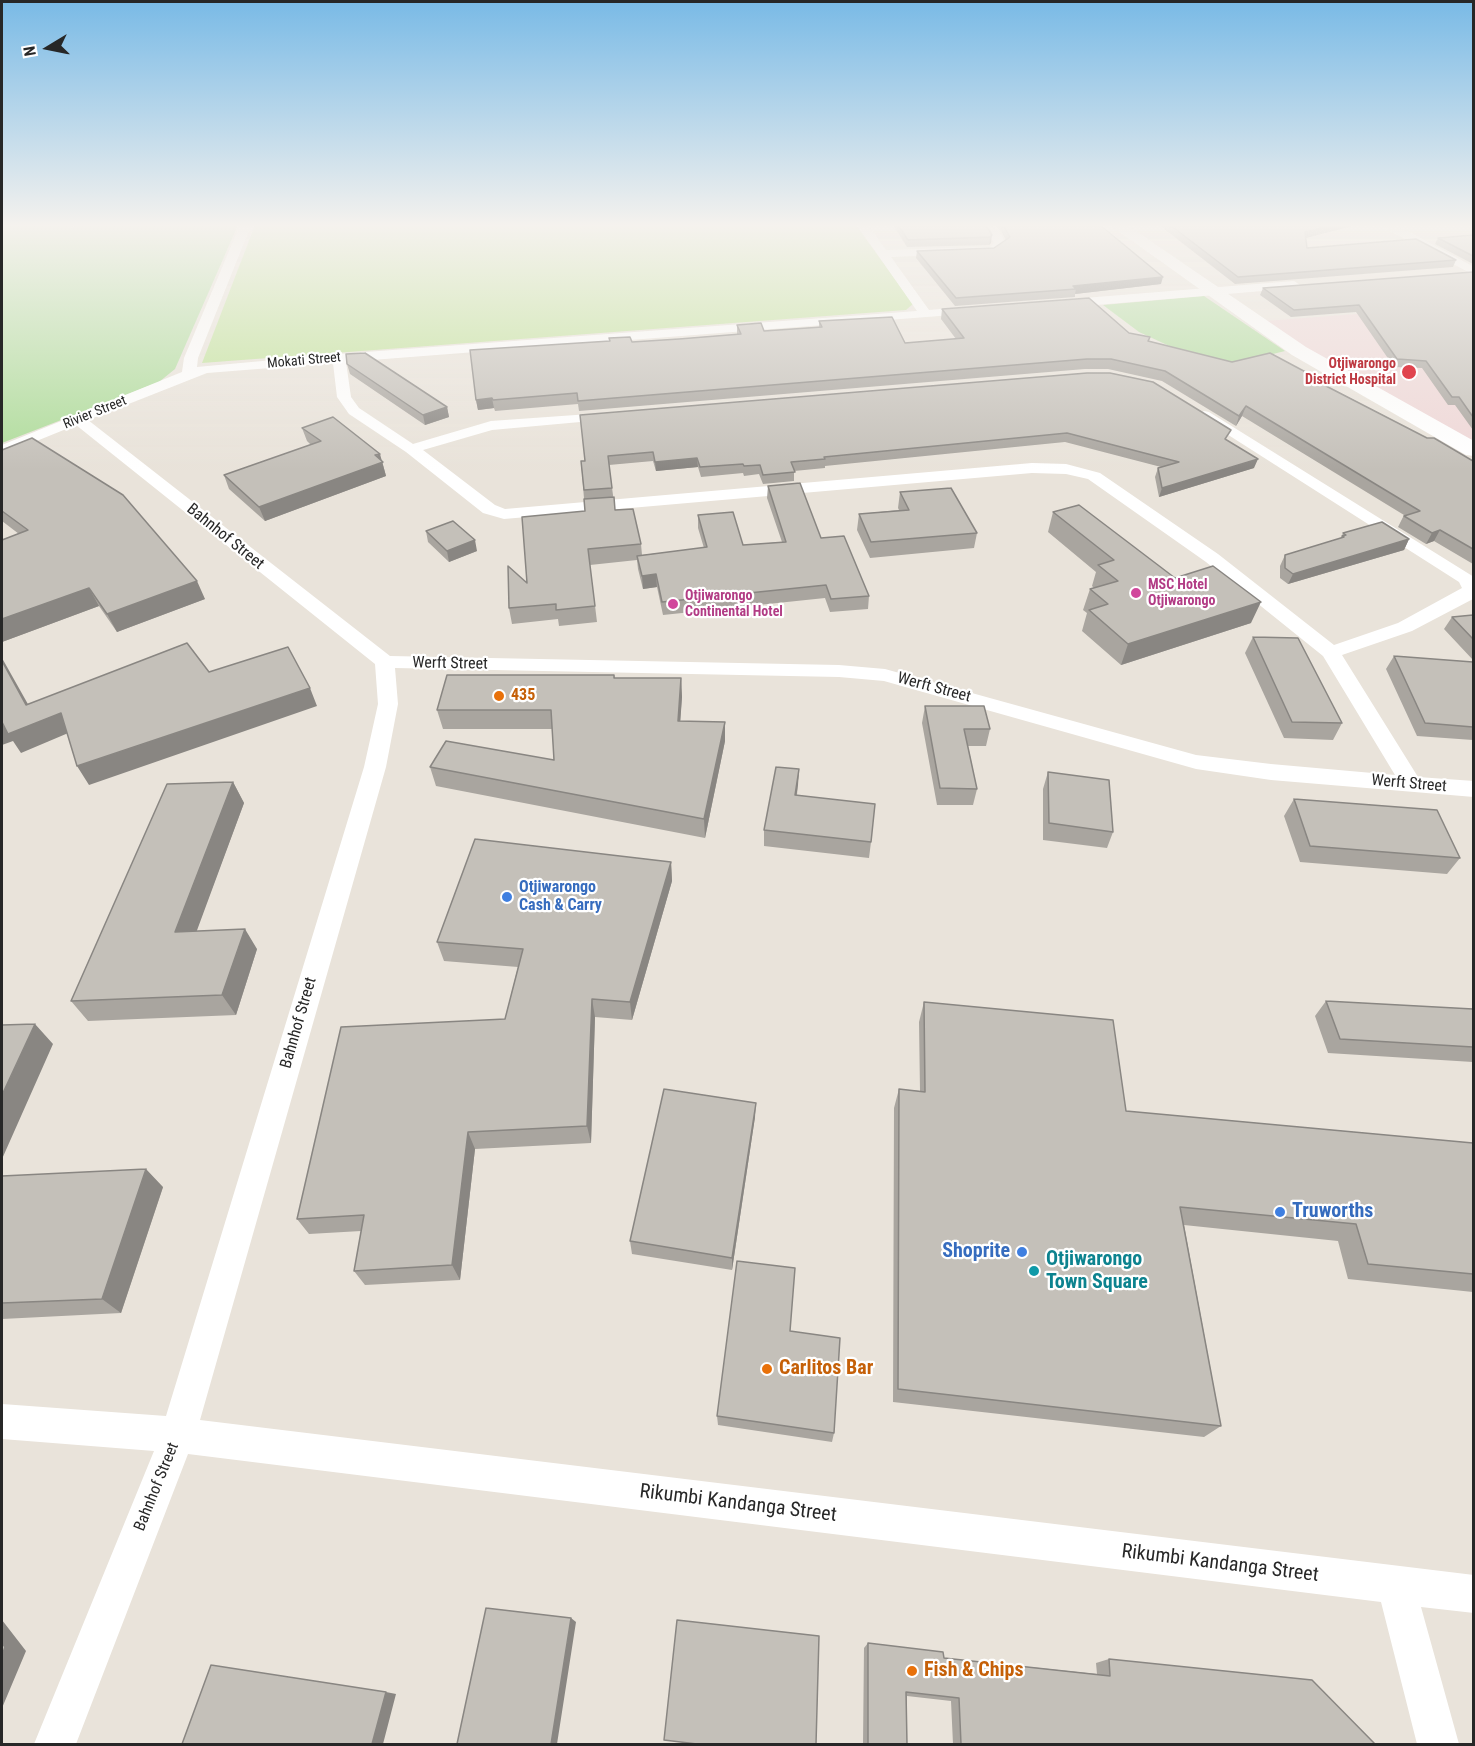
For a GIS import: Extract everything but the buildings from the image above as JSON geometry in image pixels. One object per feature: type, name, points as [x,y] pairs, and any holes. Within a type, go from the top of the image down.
[{"type":"street","points":[[189,374],[194,351],[212,306]]},
{"type":"street","points":[[920,306],[926,314]]},
{"type":"street","points":[[1232,306],[1309,357],[1473,450]]},
{"type":"street","name":"Mokati Street","points":[[189,374],[206,369],[339,358],[984,309]]},
{"type":"street","points":[[339,358],[344,397],[354,411],[411,450],[489,509],[504,514],[1032,468],[1066,469],[1094,476],[1212,558],[1331,652],[1412,785]]},
{"type":"street","name":"Rivier Street","points":[[2,450],[189,374]]},
{"type":"street","points":[[1195,410],[1466,579],[1470,588],[1466,595],[1405,627],[1331,652]]},
{"type":"street","points":[[411,450],[491,426],[628,413]]},
{"type":"street","name":"Bahnhof Street","points":[[55,1744],[178,1435],[375,767],[388,704],[385,662],[79,420]]},
{"type":"street","name":"Werft Street","points":[[385,662],[839,671],[885,675],[1196,762],[1412,785],[1473,789]]},
{"type":"street","name":"Rikumbi Kandanga Street","points":[[2,1421],[178,1435],[1473,1594]]},
{"type":"street","points":[[1396,1585],[1438,1744]]},
{"type":"shaded area","name":"Otjiwarongo District Hospital","points":[[1473,306],[1473,444],[1308,350],[1265,321]]},
{"type":"green space","points":[[2,306],[202,306],[175,369],[159,382],[2,443]]},
{"type":"green space","points":[[224,306],[910,306],[906,310],[202,363]]},
{"type":"green space","points":[[1105,306],[1219,306],[1285,351],[1217,368],[1139,332]]},
{"type":"place","name":"Otjiwarongo District Hospital","points":[[1409,372]]},
{"type":"place","name":"MSC Hotel Otjiwarongo","points":[[1136,593]]},
{"type":"place","name":"Otjiwarongo Continental Hotel","points":[[673,604]]},
{"type":"place","name":"435","points":[[499,696]]},
{"type":"place","name":"Otjiwarongo Cash & Carry","points":[[507,897]]},
{"type":"place","name":"Truworths","points":[[1280,1212]]},
{"type":"place","name":"Shoprite","points":[[1022,1252]]},
{"type":"place","name":"Otjiwarongo Town Square","points":[[1034,1271]]},
{"type":"place","name":"Carlitos Bar","points":[[767,1369]]},
{"type":"place","name":"Fish & Chips","points":[[912,1671]]}]
